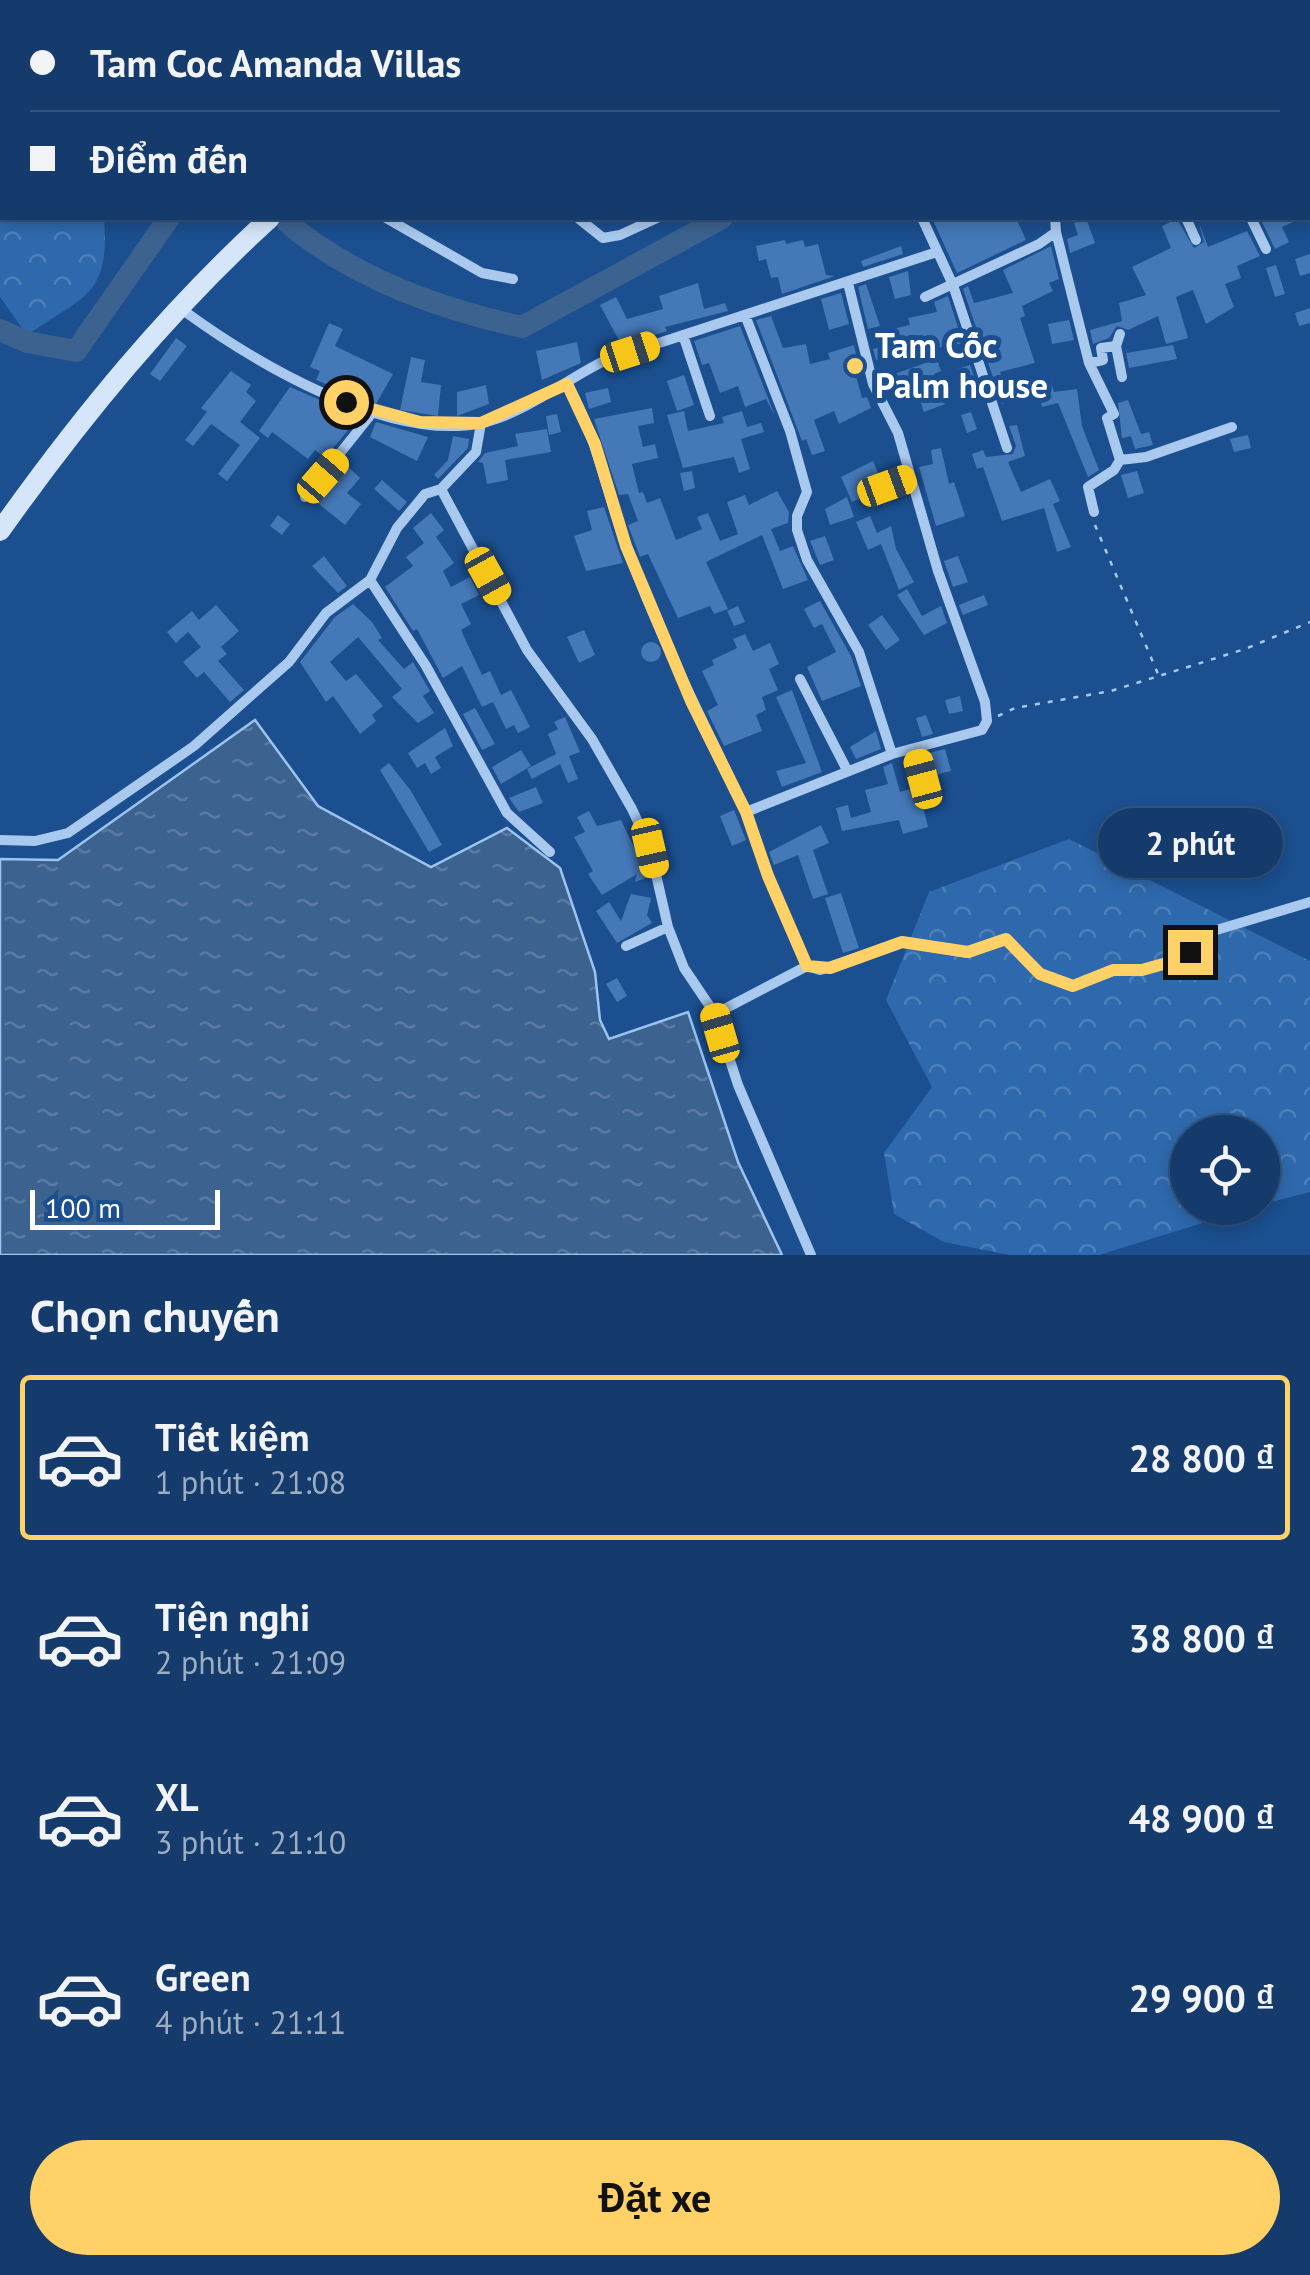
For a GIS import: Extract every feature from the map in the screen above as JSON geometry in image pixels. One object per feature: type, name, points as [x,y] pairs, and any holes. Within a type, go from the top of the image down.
[{"type":"main road","points":[[0,531],[70,432],[177,306],[268,220]]},
{"type":"street","points":[[389,220],[482,273],[512,280]]},
{"type":"street","points":[[580,220],[602,238],[620,236],[652,220]]},
{"type":"street","points":[[923,220],[953,285],[1007,448]]},
{"type":"street","points":[[1055,220],[1089,363],[1114,414],[1108,418],[1120,460],[1114,470],[1088,487],[1094,512]]},
{"type":"street","points":[[1252,220],[1266,249]]},
{"type":"street","points":[[1187,221],[1196,240]]},
{"type":"street","points":[[925,297],[1056,232]]},
{"type":"street","points":[[177,306],[254,358],[321,393],[372,412],[420,422],[481,423],[567,384],[604,361],[937,252]]},
{"type":"street","points":[[746,812],[892,754],[982,730],[988,721],[898,433],[873,384],[862,350],[848,283]]},
{"type":"street","points":[[745,316],[790,430],[807,492],[797,516],[802,545],[859,652],[892,754]]},
{"type":"street","points":[[682,335],[710,416]]},
{"type":"street","points":[[1089,363],[1103,360],[1101,348],[1118,340],[1122,377]]},
{"type":"street","points":[[567,384],[583,412],[626,546],[666,642],[746,812],[768,876],[807,966]]},
{"type":"street","points":[[305,498],[372,412]]},
{"type":"street","points":[[0,840],[48,839],[68,833],[194,746],[289,662],[326,613],[370,580],[397,528],[425,494],[441,489],[476,452],[481,423]]},
{"type":"street","points":[[1120,460],[1146,456],[1232,427]]},
{"type":"street","points":[[869,494],[910,478]]},
{"type":"street","points":[[441,489],[527,650],[592,740],[632,809],[650,848],[668,927],[684,968],[714,1014],[738,1085],[811,1255]]},
{"type":"street","points":[[370,580],[426,666],[508,813],[550,852]]},
{"type":"street","points":[[800,679],[848,770]]},
{"type":"street","points":[[914,749],[923,779]]},
{"type":"street","points":[[714,1014],[807,966],[830,968],[902,942],[968,952],[1006,939],[1040,974],[1073,986],[1113,970],[1142,970],[1188,957],[1194,937],[1201,932],[1230,928],[1310,902]]},
{"type":"street","points":[[626,946],[668,927]]},
{"type":"path","points":[[1094,512],[1094,522],[1158,676]]},
{"type":"path","points":[[988,721],[1016,708],[1095,695],[1245,650],[1310,622]]},
{"type":"green space","points":[[0,220],[104,220],[103,263],[98,278],[79,301],[27,335],[0,297]]},
{"type":"green space","points":[[1069,839],[1310,961],[1310,1192],[1280,1200],[1280,1115],[1170,1115],[1170,1225],[1196,1225],[1099,1255],[1010,1255],[944,1242],[894,1214],[884,1153],[932,1087],[886,1000],[929,892]]},
{"type":"water","points":[[255,720],[318,806],[431,867],[507,828],[560,868],[595,972],[600,1020],[609,1039],[688,1012],[738,1162],[782,1255],[0,1255],[0,859],[58,860]]},
{"type":"building","points":[[933,220],[1017,220],[1026,240],[957,273]]},
{"type":"building","points":[[1087,220],[1095,243],[1070,253],[1067,239],[1078,235],[1074,223]]},
{"type":"building","points":[[1178,220],[1194,248],[1204,242],[1199,223],[1208,247],[1247,231],[1260,256],[1237,266],[1241,278],[1225,284],[1234,307],[1206,324],[1193,290],[1176,297],[1188,338],[1166,344],[1158,316],[1128,330],[1117,326],[1109,338],[1093,344],[1090,330],[1122,321],[1119,303],[1146,295],[1132,267],[1171,248],[1162,226]]},
{"type":"building","points":[[1261,220],[1298,220],[1282,227],[1289,242],[1275,249]]},
{"type":"building","points":[[785,240],[786,244],[803,240],[805,247],[818,244],[826,275],[835,276],[782,294],[778,277],[771,278],[766,259],[759,261],[756,246]]},
{"type":"building","points":[[901,246],[903,254],[863,267],[861,261]]},
{"type":"building","points":[[1051,246],[1059,279],[1049,283],[1053,291],[1022,306],[1025,316],[1020,318],[1035,363],[1000,372],[1009,401],[1002,404],[963,289],[968,286],[974,303],[1013,293],[1003,270]]},
{"type":"building","points":[[1310,254],[1310,273],[1300,276],[1295,259]]},
{"type":"building","points":[[1276,265],[1285,294],[1275,297],[1266,268]]},
{"type":"building","points":[[908,271],[911,295],[895,299],[889,277]]},
{"type":"building","points":[[698,283],[704,309],[725,303],[728,311],[665,327],[667,331],[622,346],[600,305],[616,297],[627,319],[663,309],[659,296]]},
{"type":"building","points":[[866,284],[880,326],[868,329],[858,287]]},
{"type":"building","points":[[841,293],[849,324],[829,330],[821,299]]},
{"type":"building","points":[[948,296],[963,343],[876,360],[873,349],[887,346],[883,331],[910,325],[908,318],[937,312],[934,302]]},
{"type":"building","points":[[1310,308],[1310,323],[1299,326],[1295,313]]},
{"type":"building","points":[[771,316],[783,348],[806,344],[810,364],[830,359],[828,353],[854,345],[860,372],[855,373],[862,398],[867,397],[871,408],[839,424],[834,411],[814,420],[825,451],[812,455],[806,439],[802,441],[756,320]]},
{"type":"building","points":[[1069,320],[1074,340],[1052,344],[1048,324]]},
{"type":"building","points":[[329,323],[343,329],[335,346],[393,374],[376,404],[316,380],[320,371],[310,367]]},
{"type":"building","points":[[740,326],[775,416],[766,399],[745,407],[738,386],[720,393],[709,363],[702,365],[694,341]]},
{"type":"building","points":[[176,338],[187,346],[160,381],[150,374]]},
{"type":"building","points":[[577,342],[581,363],[542,380],[536,351]]},
{"type":"building","points":[[1173,345],[1177,359],[1129,368],[1125,346],[1127,353]]},
{"type":"building","points":[[411,357],[425,360],[421,382],[441,385],[438,416],[400,410]]},
{"type":"building","points":[[937,359],[941,371],[934,374],[945,404],[924,412],[916,389],[901,394],[898,385],[889,388],[886,377]]},
{"type":"building","points":[[970,365],[977,385],[964,389],[957,369]]},
{"type":"building","points":[[231,371],[251,385],[246,392],[256,401],[240,422],[260,438],[227,481],[218,474],[240,445],[211,424],[193,446],[185,440],[207,412],[201,408]]},
{"type":"building","points":[[684,375],[694,405],[677,411],[667,381]]},
{"type":"building","points":[[1051,382],[1054,392],[1077,389],[1082,426],[1099,470],[1088,477],[1058,403],[1042,407],[1037,387]]},
{"type":"building","points":[[486,385],[489,404],[457,416],[457,392]]},
{"type":"building","points":[[290,387],[343,410],[336,420],[348,430],[325,458],[315,450],[308,459],[272,432],[268,438],[259,431]]},
{"type":"building","points":[[608,388],[611,402],[589,409],[585,393]]},
{"type":"building","points":[[1128,400],[1141,434],[1149,432],[1153,445],[1135,449],[1131,436],[1122,438],[1118,403]]},
{"type":"building","points":[[652,408],[654,423],[638,426],[643,447],[655,444],[658,458],[632,464],[639,493],[643,492],[647,503],[660,498],[676,540],[702,529],[697,517],[708,513],[720,541],[738,534],[727,502],[745,495],[749,505],[777,491],[789,512],[788,523],[771,529],[780,551],[793,546],[808,580],[783,589],[762,535],[706,562],[728,609],[714,614],[710,606],[678,618],[648,554],[640,557],[628,525],[638,521],[628,494],[619,495],[594,419]]},
{"type":"building","points":[[684,411],[688,431],[724,423],[722,417],[742,411],[747,427],[761,423],[764,432],[741,439],[750,469],[739,473],[734,457],[683,468],[667,415]]},
{"type":"building","points":[[971,412],[977,429],[967,433],[961,415]]},
{"type":"building","points":[[557,414],[561,432],[549,435],[546,416]]},
{"type":"building","points":[[376,422],[428,437],[417,461],[370,437]]},
{"type":"building","points":[[1017,425],[1025,456],[1008,462],[1021,492],[1050,479],[1060,501],[1053,504],[1071,547],[1057,552],[1044,508],[1002,521],[983,467],[977,469],[972,454],[983,450],[986,457],[1013,454],[1016,446],[1009,426]]},
{"type":"building","points":[[547,429],[551,452],[505,460],[508,480],[487,484],[483,463],[478,462],[485,453],[518,446],[515,434]]},
{"type":"building","points":[[1248,435],[1251,448],[1234,452],[1230,439]]},
{"type":"building","points":[[453,436],[469,439],[468,448],[438,479],[434,475],[448,460]]},
{"type":"building","points":[[941,448],[949,484],[954,482],[965,516],[936,526],[919,467],[933,464],[931,450]]},
{"type":"building","points":[[873,461],[881,480],[863,488],[861,498],[852,502],[841,477]]},
{"type":"building","points":[[344,463],[360,478],[347,493],[361,504],[345,525],[314,500],[339,477],[335,474]]},
{"type":"building","points":[[692,471],[695,488],[684,491],[680,473]]},
{"type":"building","points":[[1137,471],[1144,493],[1128,498],[1121,475]]},
{"type":"building","points":[[382,480],[407,502],[399,511],[374,489]]},
{"type":"building","points":[[847,497],[854,517],[830,525],[825,509]]},
{"type":"building","points":[[604,507],[623,563],[586,571],[574,536],[592,530],[587,511]]},
{"type":"building","points":[[431,513],[444,530],[436,537],[454,563],[443,571],[451,587],[470,577],[479,595],[461,604],[471,624],[461,630],[482,675],[490,671],[501,695],[511,690],[530,727],[518,733],[514,725],[506,729],[493,702],[482,707],[462,666],[443,678],[417,629],[413,631],[385,587],[413,566],[406,557],[424,543],[413,528]]},
{"type":"building","points":[[278,515],[290,524],[282,535],[270,526]]},
{"type":"building","points":[[870,516],[877,533],[891,526],[896,549],[914,582],[899,590],[881,544],[868,550],[856,522]]},
{"type":"building","points":[[825,536],[834,560],[820,565],[810,541]]},
{"type":"building","points":[[324,556],[347,586],[338,593],[312,566]]},
{"type":"building","points":[[958,556],[968,582],[953,587],[944,561]]},
{"type":"building","points":[[907,589],[922,616],[941,606],[947,623],[924,635],[897,595]]},
{"type":"building","points":[[984,595],[988,605],[963,615],[959,605]]},
{"type":"building","points":[[820,601],[851,656],[861,686],[822,701],[807,667],[836,652],[822,624],[814,628],[804,609]]},
{"type":"building","points":[[353,604],[372,622],[382,638],[378,640],[404,669],[413,662],[430,691],[423,696],[434,713],[418,723],[392,697],[402,689],[358,637],[330,662],[346,681],[356,674],[383,706],[372,715],[376,721],[360,734],[333,696],[326,702],[300,662],[335,617]]},
{"type":"building","points":[[216,605],[239,631],[221,647],[227,654],[218,661],[244,690],[230,702],[204,672],[197,678],[183,662],[201,647],[188,632],[176,643],[167,632],[192,611],[199,620]]},
{"type":"building","points":[[738,606],[745,622],[734,626],[727,611]]},
{"type":"building","points":[[882,615],[900,640],[886,650],[868,625]]},
{"type":"building","points":[[584,630],[595,655],[579,663],[567,637]]},
{"type":"building","points":[[745,634],[753,651],[770,643],[779,664],[769,669],[778,690],[762,697],[766,710],[756,715],[762,731],[724,746],[707,711],[718,705],[702,671],[714,665],[712,660],[737,648],[733,639]]},
{"type":"building","points":[[651,642],[661,652],[651,662],[641,652]]},
{"type":"building","points":[[792,690],[822,772],[782,787],[776,771],[806,763],[776,697]]},
{"type":"building","points":[[960,696],[963,711],[949,714],[945,700]]},
{"type":"building","points":[[475,708],[495,744],[482,750],[463,714]]},
{"type":"building","points":[[926,715],[933,734],[922,737],[916,718]]},
{"type":"building","points":[[565,717],[580,752],[569,756],[578,779],[568,783],[560,764],[532,779],[527,769],[556,754],[548,734],[558,729],[554,722]]},
{"type":"building","points":[[445,728],[453,746],[435,757],[441,768],[431,774],[425,763],[417,768],[408,753]]},
{"type":"building","points":[[876,731],[881,749],[856,759],[850,747]]},
{"type":"building","points":[[945,749],[951,771],[931,776],[925,754]]},
{"type":"building","points":[[521,750],[531,766],[501,784],[492,767]]},
{"type":"building","points":[[389,763],[411,791],[442,845],[429,852],[380,770]]},
{"type":"building","points":[[892,763],[900,792],[918,787],[928,827],[903,834],[899,820],[842,831],[836,808],[848,805],[851,818],[871,812],[865,790],[888,784],[883,767]]},
{"type":"building","points":[[536,787],[543,803],[519,812],[509,798]]},
{"type":"building","points":[[734,810],[746,840],[732,846],[720,816]]},
{"type":"building","points":[[589,811],[597,826],[621,820],[648,877],[635,882],[637,874],[602,895],[588,874],[593,871],[574,837],[585,832],[577,817]]},
{"type":"building","points":[[821,825],[829,843],[813,850],[828,894],[813,899],[798,855],[774,865],[769,852]]},
{"type":"building","points":[[841,893],[859,948],[843,953],[825,898]]},
{"type":"building","points":[[631,894],[651,898],[647,915],[652,923],[617,943],[596,911],[609,902],[621,921]]},
{"type":"building","points":[[617,978],[627,996],[617,1002],[606,984]]},
{"type":"waterway","points":[[0,330],[27,342],[76,351],[168,220]]},
{"type":"waterway","points":[[288,223],[340,260],[398,288],[460,311],[522,327],[718,220]]},
{"type":"place","name":"Tam Cốc Palm house","points":[[855,366]]},
{"type":"route","points":[[346,402],[420,422],[481,423],[567,384],[595,444],[626,546],[691,701],[746,812],[768,876],[807,966],[830,968],[902,942],[968,952],[1006,939],[1040,974],[1073,986],[1089,983],[1113,970],[1142,970],[1188,957],[1190,952]]}]
